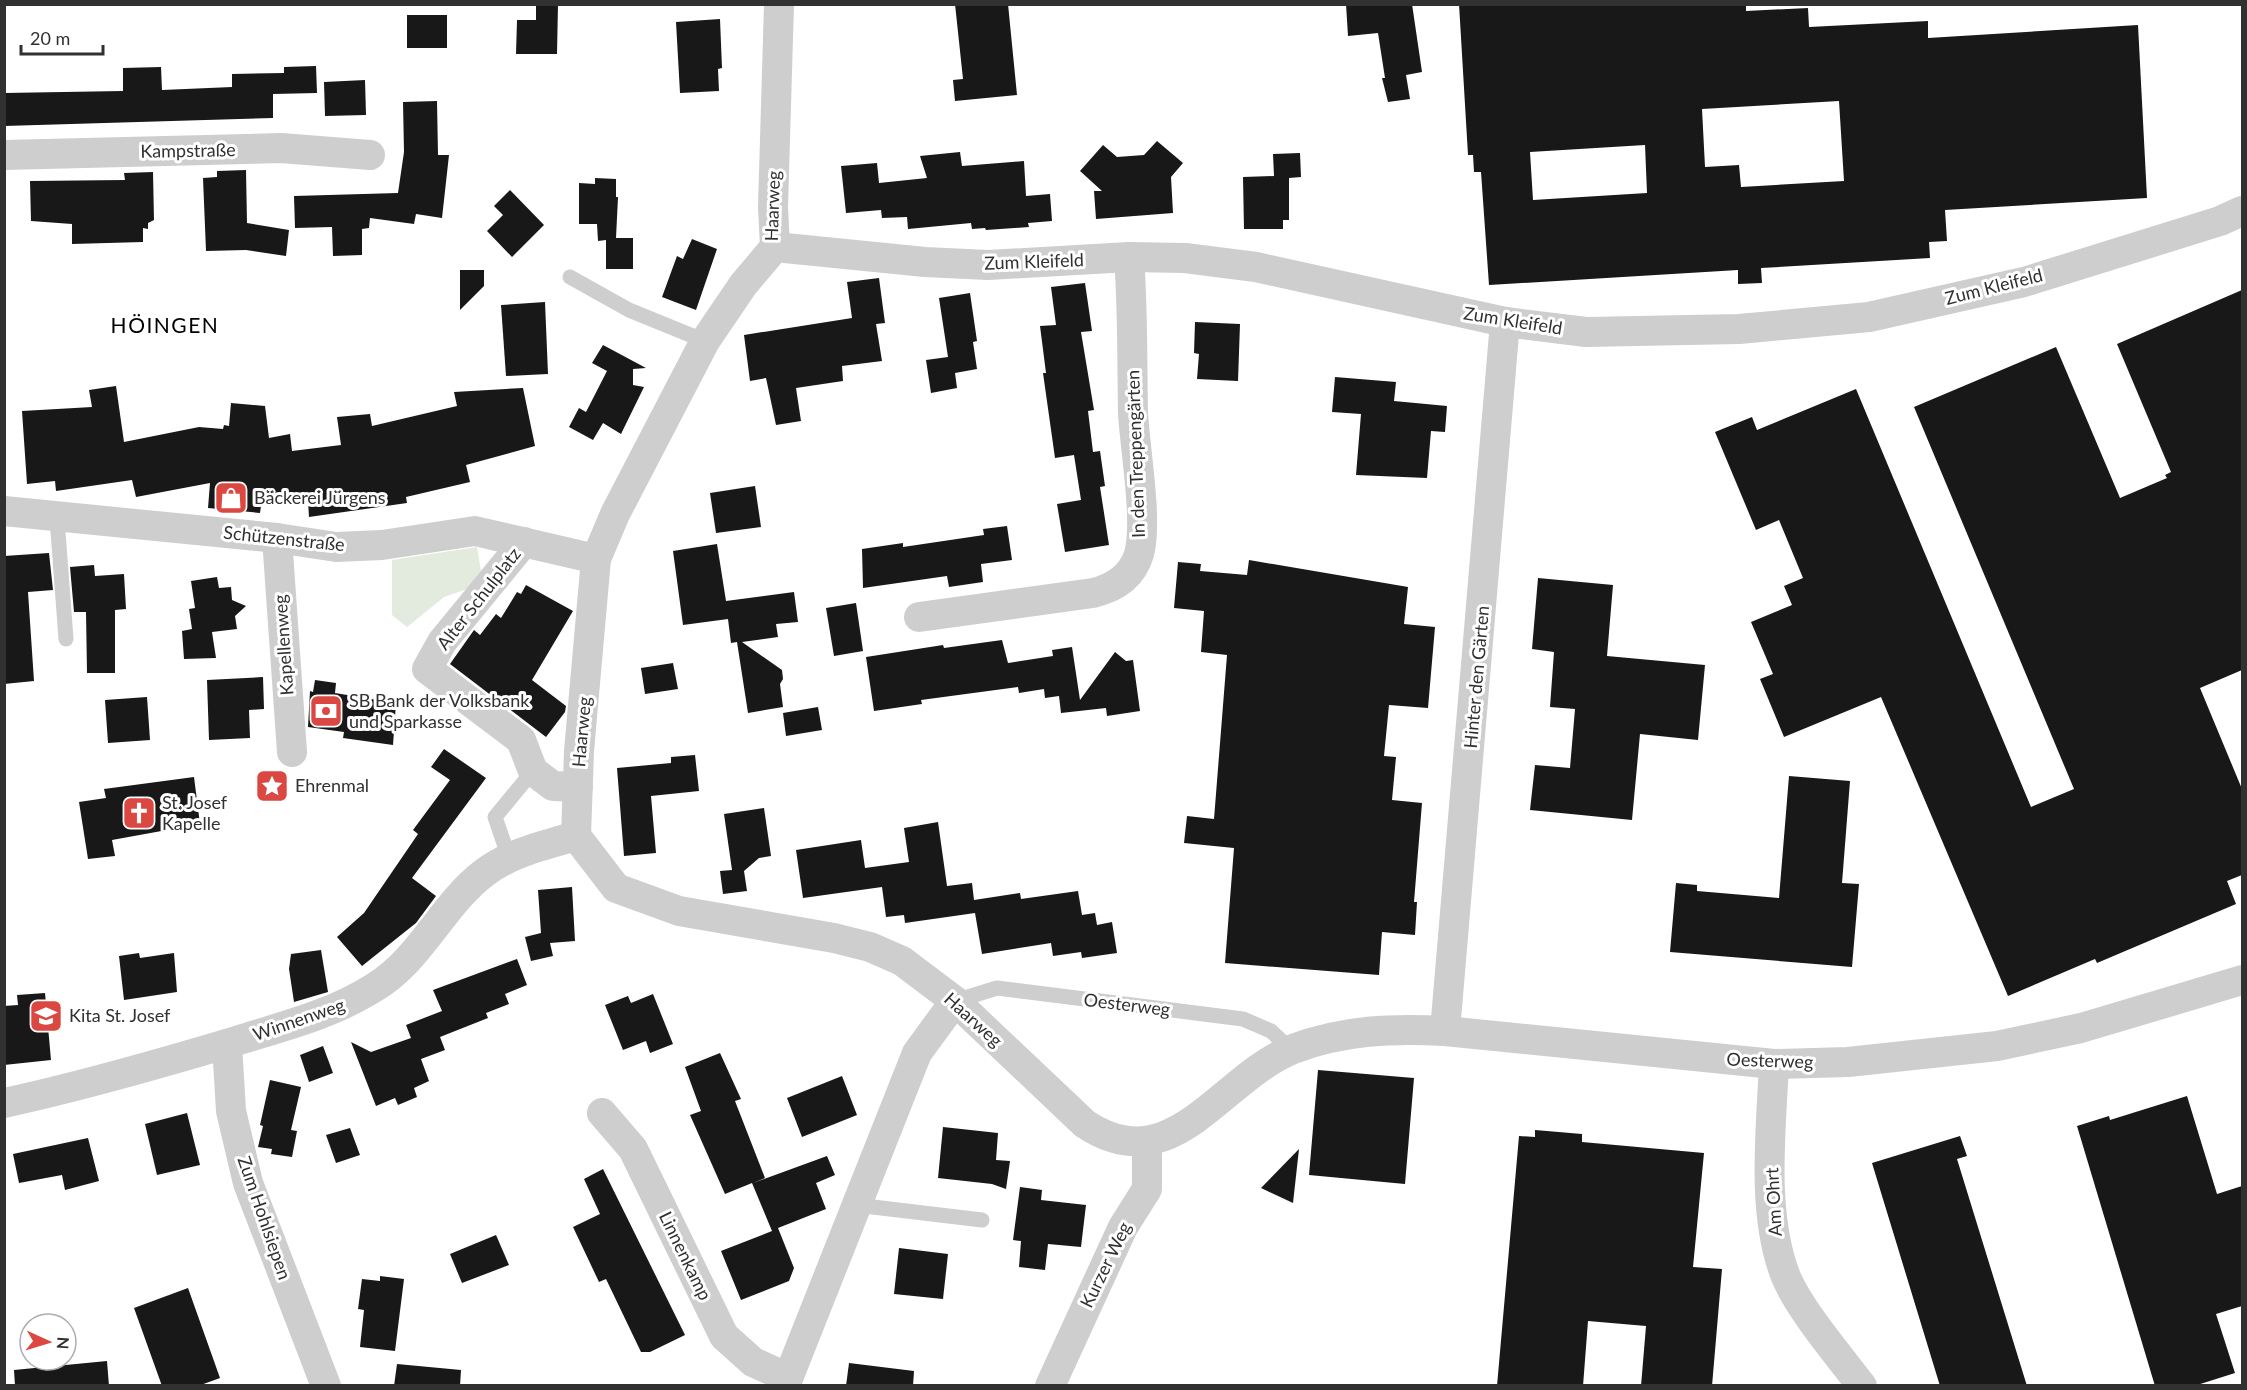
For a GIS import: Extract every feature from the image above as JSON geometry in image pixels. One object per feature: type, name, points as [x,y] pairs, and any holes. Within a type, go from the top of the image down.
[{"type":"street","name":"Haarweg","points":[[779,4],[773,207],[775,247],[743,285],[705,341],[615,513],[596,559],[576,836],[616,888],[679,911],[870,947],[902,961],[955,1001],[1085,1124],[1105,1137],[1124,1143],[1147,1142]]},
{"type":"street","name":"Kampstraße","points":[[4,155],[281,148],[370,155]]},
{"type":"street","name":"Zum Kleifeld","points":[[775,247],[828,250],[926,262],[977,264],[1129,257],[1185,258],[1256,267],[1505,322],[1598,332],[1739,329],[1869,317],[2024,282],[2220,222],[2242,211]]},
{"type":"street","name":"In den Treppengärten","points":[[919,617],[1093,593],[1109,589],[1123,581],[1134,566],[1139,554],[1142,526],[1133,414],[1129,257]]},
{"type":"street","name":"Hinter den Gärten","points":[[1445,1031],[1505,322]]},
{"type":"street","name":"Schützenstraße","points":[[4,511],[277,538],[336,547],[382,544],[476,531],[596,559]]},
{"type":"street","name":"Kapellenweg","points":[[277,538],[292,752]]},
{"type":"street","name":"Alter Schulplatz","points":[[524,542],[442,642],[427,669],[521,741],[533,771]]},
{"type":"street","points":[[533,771],[553,786],[578,787]]},
{"type":"street","name":"Winnenweg","points":[[4,1103],[104,1081],[315,1017],[350,1003],[378,986],[420,946],[463,892],[484,872],[509,858],[576,836]]},
{"type":"street","name":"Oesterweg","points":[[1147,1142],[1172,1135],[1255,1070],[1291,1050],[1327,1038],[1365,1031],[1402,1029],[1445,1031],[1774,1064],[1848,1062],[1997,1046],[2081,1028],[2242,980]]},
{"type":"street","name":"Linnenkamp","points":[[602,1113],[633,1149],[724,1336],[753,1362],[786,1382],[917,1053],[955,1001]]},
{"type":"street","name":"Zum Hohlsiepen","points":[[227,1044],[231,1111],[248,1183],[326,1386]]},
{"type":"street","name":"Am Ohrt","points":[[1774,1064],[1772,1214],[1776,1248],[1787,1279],[1801,1304],[1862,1386]]},
{"type":"street","name":"Kurzer Weg","points":[[1050,1386],[1123,1227],[1147,1189],[1147,1142]]},
{"type":"lane","points":[[570,277],[629,310],[705,341]]},
{"type":"lane","points":[[57,518],[66,639]]},
{"type":"lane","points":[[509,858],[495,817],[533,771]]},
{"type":"lane","name":"Oesterweg","points":[[955,1001],[997,988],[1243,1019],[1271,1031],[1291,1050]]},
{"type":"lane","points":[[856,1205],[982,1220]]},
{"type":"shaded area","points":[[477,547],[481,571],[467,589],[444,597],[407,627],[392,615],[392,560]]},
{"type":"building","points":[[536,4],[558,4],[557,54],[516,54],[517,20],[536,20]]},
{"type":"building","points":[[955,4],[1008,4],[1017,95],[955,101],[953,80],[963,79]]},
{"type":"building","points":[[1346,4],[1412,4],[1422,72],[1406,75],[1410,99],[1388,102],[1382,78],[1385,78],[1378,33],[1348,36]]},
{"type":"building","points":[[1459,4],[1746,4],[1746,11],[1808,8],[1809,27],[1928,21],[1928,38],[2138,25],[2147,198],[1945,210],[1947,241],[1929,242],[1930,258],[1761,268],[1762,283],[1738,284],[1738,270],[1489,285],[1481,172],[1474,172],[1473,155],[1468,155]],"holes":[[[1839,101],[1844,181],[1741,187],[1739,165],[1705,167],[1702,109]],[[1645,145],[1647,193],[1533,200],[1530,152]]]},
{"type":"building","points":[[407,15],[447,15],[447,48],[407,48]]},
{"type":"building","points":[[720,19],[722,68],[718,69],[719,91],[680,93],[676,22]]},
{"type":"building","points":[[316,66],[317,93],[273,94],[273,118],[4,126],[4,93],[123,91],[123,68],[161,67],[162,90],[232,87],[232,74],[284,73],[284,67]]},
{"type":"building","points":[[365,80],[366,115],[325,116],[324,82]]},
{"type":"building","points":[[437,101],[438,155],[449,155],[442,218],[416,214],[414,224],[370,218],[369,228],[362,229],[362,255],[333,256],[332,227],[295,228],[294,196],[398,193],[404,152],[403,102]]},
{"type":"building","points":[[1157,141],[1183,163],[1171,177],[1173,213],[1096,219],[1094,191],[1102,191],[1080,171],[1103,145],[1117,157],[1144,155]]},
{"type":"building","points":[[960,152],[962,166],[1024,161],[1026,196],[1050,194],[1052,221],[1028,223],[1029,227],[986,230],[985,228],[972,229],[971,223],[908,229],[907,217],[882,218],[881,210],[846,213],[841,166],[877,163],[879,183],[927,178],[920,156]]},
{"type":"building","points":[[1300,153],[1301,177],[1289,178],[1289,220],[1283,220],[1283,229],[1244,229],[1243,177],[1274,176],[1273,154]]},
{"type":"building","points":[[246,170],[247,223],[289,230],[286,256],[246,250],[206,251],[203,178],[217,177],[217,171]]},
{"type":"building","points":[[153,172],[154,220],[148,223],[148,229],[143,228],[143,242],[72,244],[72,224],[31,221],[30,181],[125,180],[124,173]]},
{"type":"building","points":[[595,178],[616,179],[616,197],[618,197],[616,238],[633,238],[633,269],[606,269],[606,240],[598,241],[597,224],[579,224],[579,183],[595,184]]},
{"type":"building","points":[[510,190],[544,225],[512,257],[487,231],[503,215],[494,206]]},
{"type":"building","points":[[692,239],[717,249],[696,310],[662,297],[677,256],[683,259]]},
{"type":"building","points":[[460,270],[484,270],[484,286],[460,310]]},
{"type":"building","points":[[879,278],[885,323],[876,324],[882,361],[842,366],[843,381],[796,388],[801,421],[776,425],[766,378],[750,381],[744,335],[852,318],[847,282]]},
{"type":"building","points":[[1085,283],[1092,331],[1081,332],[1094,410],[1088,411],[1093,452],[1100,451],[1105,486],[1100,487],[1109,545],[1065,552],[1057,504],[1081,500],[1074,455],[1055,458],[1043,373],[1046,373],[1040,326],[1056,325],[1051,287]]},
{"type":"building","points":[[2242,290],[2242,670],[2200,688],[2242,789],[2242,875],[2227,881],[2236,904],[2097,963],[2095,959],[2008,996],[1881,697],[1784,737],[1760,679],[1773,674],[1751,622],[1792,605],[1784,586],[1803,578],[1779,520],[1756,530],[1715,432],[1752,417],[1757,430],[1856,389],[2031,807],[2074,789],[1914,407],[2056,347],[2120,498],[2167,478],[2165,475],[2171,472],[2117,344]]},
{"type":"building","points":[[970,293],[977,341],[973,342],[977,369],[955,373],[957,388],[931,393],[926,360],[948,357],[939,298]]},
{"type":"building","points":[[545,302],[548,374],[506,376],[501,305]]},
{"type":"building","points":[[1195,322],[1240,324],[1238,381],[1197,379],[1199,354],[1194,353]]},
{"type":"building","points":[[603,345],[646,368],[633,369],[633,385],[644,387],[621,434],[603,423],[593,440],[569,427],[579,408],[586,412],[607,371],[592,363]]},
{"type":"building","points":[[1335,377],[1396,382],[1394,401],[1447,406],[1445,432],[1431,431],[1427,478],[1356,475],[1361,414],[1332,412]]},
{"type":"building","points":[[116,386],[124,442],[199,427],[223,429],[224,425],[229,426],[231,403],[265,406],[269,438],[290,434],[292,451],[341,445],[337,417],[370,414],[372,426],[457,406],[454,392],[523,388],[535,446],[466,465],[470,482],[406,497],[407,503],[309,517],[308,501],[261,506],[260,513],[208,508],[210,483],[136,497],[132,480],[56,491],[55,481],[27,484],[22,411],[92,407],[89,390]]},
{"type":"building","points":[[755,486],[761,527],[716,533],[710,493]]},
{"type":"building","points":[[1007,526],[1012,560],[981,564],[983,582],[949,587],[947,576],[863,588],[862,549],[903,543],[903,547],[984,535],[983,529]]},
{"type":"building","points":[[717,544],[726,601],[794,592],[798,622],[776,624],[778,637],[742,642],[782,670],[783,679],[780,684],[783,707],[748,713],[737,642],[731,643],[728,619],[683,625],[673,551]]},
{"type":"building","points":[[49,553],[53,590],[28,592],[34,681],[4,684],[4,556]]},
{"type":"building","points":[[1249,560],[1408,587],[1404,624],[1435,627],[1428,708],[1389,705],[1384,756],[1396,757],[1392,800],[1422,803],[1414,902],[1417,902],[1415,935],[1382,932],[1379,975],[1225,963],[1234,848],[1184,843],[1187,816],[1214,819],[1227,655],[1201,652],[1204,611],[1174,608],[1178,562],[1201,564],[1200,571],[1247,575]]},
{"type":"building","points":[[94,565],[95,576],[124,574],[126,609],[115,610],[115,673],[87,673],[86,612],[74,612],[70,567]]},
{"type":"building","points":[[217,577],[219,588],[231,587],[232,600],[246,606],[235,616],[237,629],[212,632],[216,658],[184,659],[182,631],[192,629],[189,609],[195,608],[191,581]]},
{"type":"building","points":[[1538,578],[1613,585],[1607,656],[1705,665],[1698,740],[1640,734],[1632,820],[1530,810],[1535,765],[1570,768],[1575,709],[1550,707],[1554,652],[1532,649]]},
{"type":"building","points":[[526,585],[573,611],[532,680],[566,706],[565,712],[546,737],[450,664],[474,630],[480,635],[496,614],[501,618],[517,592],[521,594]]},
{"type":"building","points":[[856,603],[863,651],[834,656],[826,608]]},
{"type":"building","points":[[1002,640],[1008,663],[1053,656],[1052,650],[1072,647],[1080,700],[1115,652],[1126,661],[1133,660],[1140,711],[1107,716],[1106,708],[1061,713],[1059,696],[1045,698],[1044,689],[1019,693],[1018,687],[921,700],[922,704],[874,711],[866,657],[943,645],[944,648]]},
{"type":"building","points":[[673,663],[678,689],[645,694],[641,668]]},
{"type":"building","points":[[263,677],[264,709],[249,710],[250,738],[209,740],[207,680]]},
{"type":"building","points":[[315,680],[336,683],[335,693],[396,703],[393,745],[343,738],[344,732],[308,727],[310,691],[313,692]]},
{"type":"building","points":[[147,697],[150,740],[108,743],[105,700]]},
{"type":"building","points":[[818,707],[822,730],[786,736],[783,713]]},
{"type":"building","points":[[444,749],[486,778],[412,878],[436,896],[416,923],[362,966],[337,937],[364,913],[418,834],[413,830],[450,780],[431,767]]},
{"type":"building","points":[[695,755],[699,791],[651,796],[656,853],[624,856],[617,768],[671,763],[671,757]]},
{"type":"building","points":[[1789,776],[1850,781],[1842,883],[1859,884],[1852,967],[1670,952],[1676,883],[1697,885],[1697,891],[1779,898]]},
{"type":"building","name":"St. Josef Kapelle","points":[[194,777],[200,824],[112,840],[115,856],[88,859],[79,802],[106,798],[104,789]]},
{"type":"building","points":[[764,808],[771,856],[759,858],[744,871],[747,891],[723,894],[720,871],[732,870],[724,814]]},
{"type":"building","points":[[938,822],[947,886],[972,883],[974,900],[1020,893],[1021,899],[1078,891],[1082,915],[1095,913],[1097,925],[1112,922],[1117,953],[1082,958],[1081,952],[1053,956],[1051,943],[982,954],[975,913],[905,923],[904,915],[886,917],[882,887],[803,898],[796,850],[861,840],[865,868],[909,862],[904,828]]},
{"type":"building","points":[[572,887],[575,941],[550,943],[553,956],[531,961],[525,937],[541,933],[538,890]]},
{"type":"building","points":[[321,950],[328,992],[294,1002],[289,969],[291,954]]},
{"type":"building","points":[[139,953],[140,958],[174,953],[177,992],[124,1000],[119,956]]},
{"type":"building","points":[[517,959],[527,985],[505,994],[509,1004],[486,1013],[488,1018],[440,1037],[445,1050],[421,1059],[429,1081],[414,1088],[417,1097],[398,1105],[395,1098],[376,1106],[351,1042],[371,1052],[411,1038],[406,1025],[442,1011],[433,990]]},
{"type":"building","points":[[45,993],[51,1060],[4,1065],[4,1006],[18,1005],[17,995]]},
{"type":"building","points":[[653,994],[673,1044],[650,1053],[646,1041],[623,1050],[605,1005],[628,996],[631,1003]]},
{"type":"building","points":[[323,1046],[333,1073],[309,1082],[300,1055]]},
{"type":"building","points":[[720,1053],[741,1099],[735,1101],[765,1178],[753,1183],[827,1156],[835,1175],[816,1183],[826,1209],[778,1228],[794,1268],[789,1281],[741,1300],[721,1251],[772,1231],[752,1183],[725,1194],[690,1115],[701,1111],[685,1067]]},
{"type":"building","points":[[1318,1070],[1414,1078],[1405,1184],[1309,1175]]},
{"type":"building","points":[[842,1076],[857,1115],[802,1137],[787,1098]]},
{"type":"building","points":[[270,1080],[301,1087],[291,1130],[297,1131],[292,1157],[271,1154],[272,1149],[258,1147],[263,1126],[260,1125]]},
{"type":"building","points":[[2187,1096],[2217,1194],[2242,1186],[2242,1306],[2216,1314],[2235,1373],[2194,1386],[2155,1386],[2077,1126],[2109,1116],[2110,1120]]},
{"type":"building","points":[[187,1113],[200,1165],[157,1175],[145,1124]]},
{"type":"building","points":[[943,1127],[998,1133],[996,1160],[1010,1161],[1006,1189],[992,1184],[938,1178]]},
{"type":"building","points":[[350,1128],[360,1155],[336,1163],[326,1135]]},
{"type":"building","points":[[1535,1130],[1582,1134],[1582,1142],[1704,1153],[1693,1267],[1722,1269],[1712,1386],[1641,1386],[1646,1326],[1588,1321],[1583,1386],[1497,1386],[1519,1136],[1535,1137]]},
{"type":"building","points":[[1960,1136],[1967,1156],[1957,1159],[2027,1386],[1940,1386],[1872,1163]]},
{"type":"building","points":[[88,1138],[99,1181],[65,1190],[62,1175],[19,1183],[13,1154]]},
{"type":"building","points":[[1299,1149],[1293,1203],[1261,1188]]},
{"type":"building","points":[[603,1169],[685,1335],[650,1352],[641,1352],[606,1279],[599,1282],[573,1227],[600,1214],[584,1179]]},
{"type":"building","points":[[1020,1187],[1042,1190],[1041,1200],[1086,1205],[1081,1247],[1048,1244],[1045,1270],[1019,1267],[1021,1241],[1013,1240]]},
{"type":"building","points":[[496,1235],[509,1265],[462,1283],[450,1254]]},
{"type":"building","points":[[899,1248],[948,1254],[943,1299],[894,1294]]},
{"type":"building","points":[[380,1276],[404,1279],[395,1351],[360,1347],[364,1310],[358,1309],[362,1279],[380,1281]]},
{"type":"building","points":[[188,1288],[220,1378],[198,1386],[162,1386],[134,1308]]},
{"type":"building","points":[[107,1361],[109,1386],[15,1386],[14,1370],[18,1370],[18,1372],[78,1372],[78,1364]]},
{"type":"building","points":[[849,1363],[914,1371],[913,1386],[846,1386]]},
{"type":"building","points":[[397,1364],[461,1370],[460,1386],[394,1386]]},
{"type":"place","name":"Bäckerei Jürgens","points":[[231,498]]},
{"type":"place","name":"SB Bank der Volksbank und Sparkasse","points":[[326,711]]},
{"type":"place","name":"Ehrenmal","points":[[272,786]]},
{"type":"place","name":"St. Josef Kapelle","points":[[139,813]]},
{"type":"place","name":"Kita St. Josef","points":[[46,1016]]},
{"type":"district","name":"HÖINGEN","points":[[165,326]]}]
